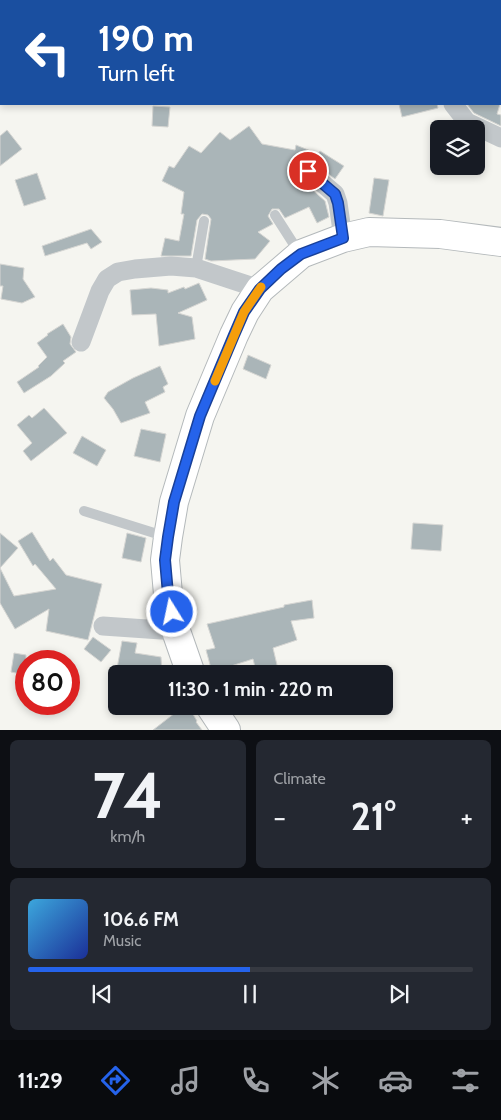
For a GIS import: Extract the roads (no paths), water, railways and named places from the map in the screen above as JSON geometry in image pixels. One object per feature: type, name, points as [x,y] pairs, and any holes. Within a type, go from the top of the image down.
[{"type":"highway","points":[[188,665],[176,631],[168,594],[165,560],[174,502],[200,416],[244,312],[260,289],[301,254],[343,238],[369,232],[440,234],[501,242]]},
{"type":"highway","points":[[216,715],[226,730]]},
{"type":"street","points":[[454,105],[467,122],[501,138]]},
{"type":"street","points":[[308,171],[335,194],[343,238]]},
{"type":"street","points":[[81,342],[100,291],[107,278],[118,272],[171,266],[196,268],[260,289]]},
{"type":"street","points":[[103,626],[176,631]]},
{"type":"lane","points":[[275,215],[301,254]]},
{"type":"lane","points":[[196,268],[204,221]]},
{"type":"lane","points":[[84,511],[168,537]]}]
